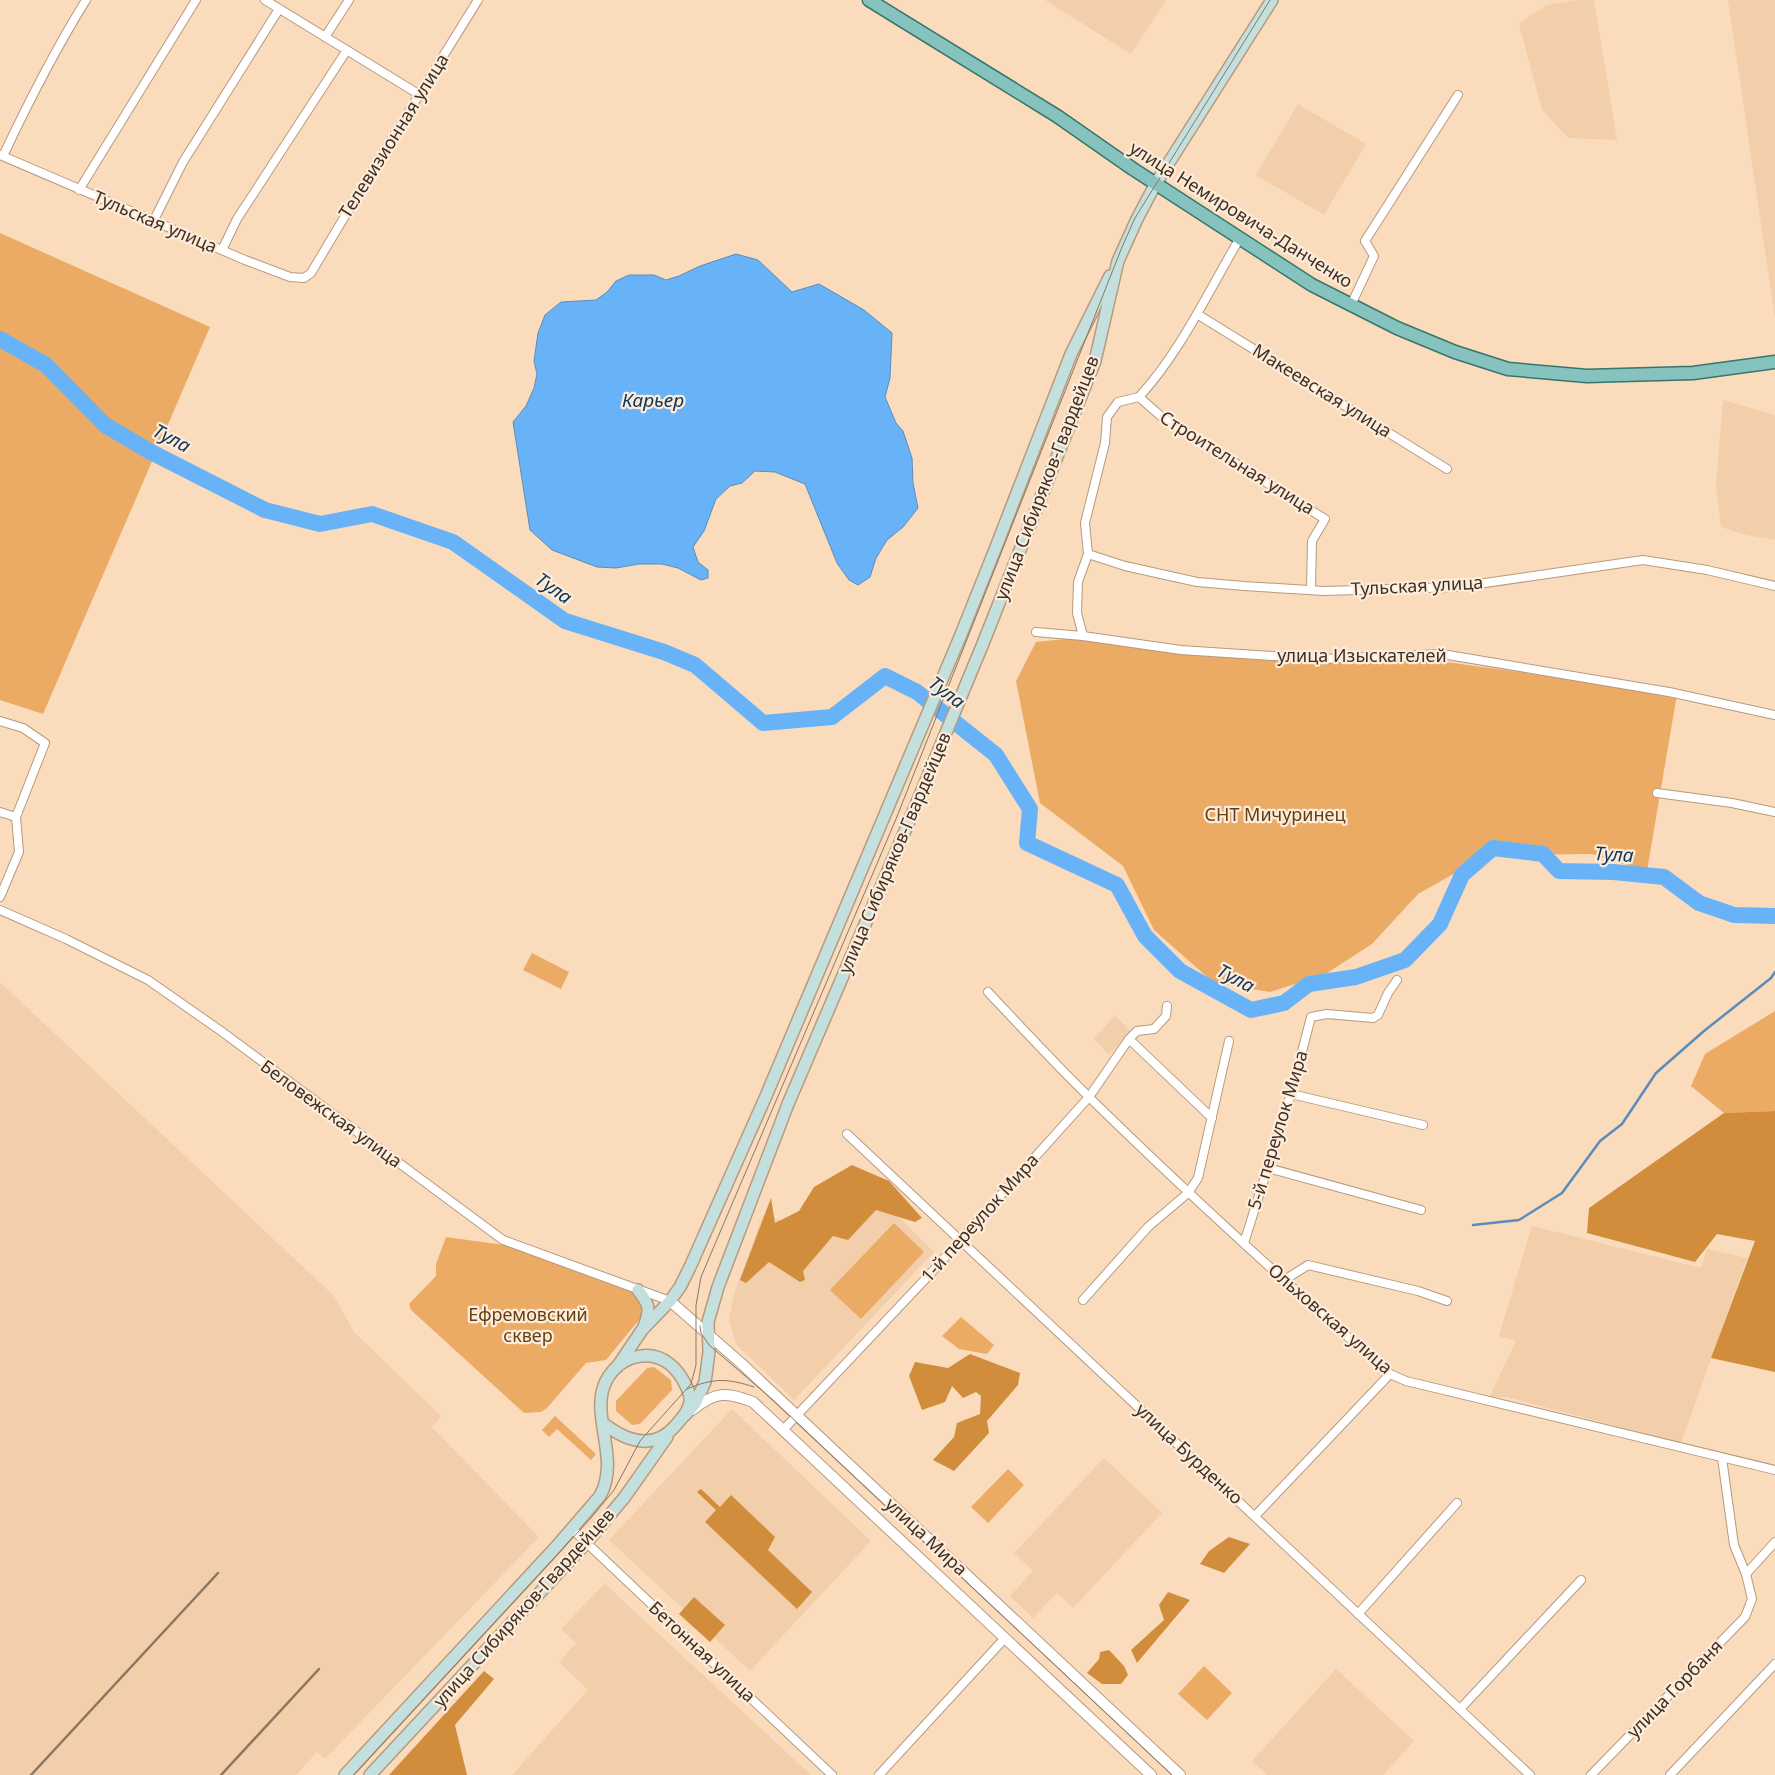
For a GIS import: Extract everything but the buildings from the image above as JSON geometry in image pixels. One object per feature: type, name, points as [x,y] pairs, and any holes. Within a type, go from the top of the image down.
[{"type":"main road","name":"улица Немировича-Данченко","points":[[871,0],[1058,116],[1312,285],[1397,328],[1444,347],[1508,369],[1586,376],[1671,374],[1775,362]]},
{"type":"main road","name":"улица Сибиряков-Гвардейцев","points":[[617,1367],[642,1330],[670,1301],[680,1287],[690,1267],[746,1141],[960,637],[1071,354],[1156,183],[1272,0]]},
{"type":"main road","name":"улица Сибиряков-Гвардейцев","points":[[685,1415],[695,1404],[703,1388],[708,1365],[708,1322],[714,1297],[788,1104],[982,646],[1095,361],[1118,261]]},
{"type":"main road","points":[[638,1290],[648,1302],[648,1315],[642,1330]]},
{"type":"main road","points":[[650,1355],[669,1363],[682,1375],[690,1395],[690,1402],[685,1415],[669,1433],[656,1440],[640,1441],[617,1434],[603,1423],[601,1413],[602,1396],[606,1382],[617,1367],[630,1357],[650,1355]]},
{"type":"main road","name":"улица Сибиряков-Гвардейцев","points":[[345,1775],[572,1530],[600,1496],[605,1486],[608,1464],[603,1423]]},
{"type":"main road","name":"улица Сибиряков-Гвардейцев","points":[[370,1775],[586,1543],[624,1498],[669,1433]]},
{"type":"main road","points":[[375,1743],[388,1755]]},
{"type":"street","points":[[2,156],[61,40],[86,0]]},
{"type":"street","points":[[80,190],[196,0]]},
{"type":"street","points":[[265,0],[420,95]]},
{"type":"street","points":[[326,37],[349,0]]},
{"type":"street","name":"Телевизионная улица","points":[[312,274],[370,174],[478,0]]},
{"type":"street","points":[[153,222],[183,162],[279,9]]},
{"type":"street","points":[[222,250],[237,219],[347,50]]},
{"type":"street","points":[[1351,305],[1374,256],[1365,241],[1458,95]]},
{"type":"street","name":"Тульская улица","points":[[2,156],[153,222],[290,277],[304,278],[312,274]]},
{"type":"street","points":[[1083,636],[1077,613],[1078,582],[1088,554],[1084,523],[1105,443],[1107,417],[1118,402],[1138,397],[1152,383],[1197,314],[1240,238]]},
{"type":"street","name":"Макеевская улица","points":[[1197,314],[1447,469]]},
{"type":"street","name":"Строительная улица","points":[[1138,397],[1163,418],[1325,519],[1312,541],[1311,589]]},
{"type":"street","name":"Тульская улица","points":[[1088,554],[1125,566],[1197,582],[1324,590],[1458,587],[1643,560],[1707,570],[1775,586]]},
{"type":"street","name":"улица Изыскателей","points":[[1036,632],[1083,636],[1180,650],[1320,659],[1442,654],[1669,692],[1775,715]]},
{"type":"street","points":[[0,721],[23,728],[45,743],[16,817],[19,852],[0,897]]},
{"type":"street","points":[[1656,793],[1732,803],[1775,812]]},
{"type":"street","points":[[0,812],[16,817]]},
{"type":"street","name":"Беловежская улица","points":[[0,910],[66,939],[148,980],[215,1027],[503,1240],[670,1301]]},
{"type":"street","name":"5-й переулок Мира","points":[[1244,1243],[1291,1094],[1311,1017],[1327,1014],[1373,1018],[1378,1015],[1388,992],[1397,980]]},
{"type":"street","name":"Ольховская улица","points":[[988,992],[1089,1097],[1188,1193],[1283,1281],[1390,1374],[1406,1381],[1775,1470]]},
{"type":"street","points":[[1167,1006],[1166,1016],[1154,1029],[1136,1031],[1129,1039],[1212,1118]]},
{"type":"street","name":"1-й переулок Мира","points":[[783,1430],[960,1240],[1089,1097],[1129,1039]]},
{"type":"street","points":[[1083,1300],[1148,1227],[1188,1193],[1198,1178],[1229,1041]]},
{"type":"street","points":[[1291,1094],[1424,1125]]},
{"type":"street","name":"улица Бурденко","points":[[847,1134],[1530,1775]]},
{"type":"street","points":[[1268,1168],[1420,1210]]},
{"type":"street","points":[[1283,1281],[1308,1265],[1418,1291],[1447,1302]]},
{"type":"street","name":"улица Мира","points":[[670,1301],[797,1416],[1180,1775]]},
{"type":"street","points":[[1255,1516],[1390,1374]]},
{"type":"street","points":[[685,1415],[706,1399],[722,1394],[738,1396],[753,1402],[783,1430]]},
{"type":"street","name":"улица Мира","points":[[783,1430],[1150,1775]]},
{"type":"street","points":[[1722,1458],[1734,1545],[1746,1574],[1775,1542]]},
{"type":"street","points":[[1358,1614],[1457,1503]]},
{"type":"street","name":"Бетонная улица","points":[[572,1530],[832,1775]]},
{"type":"street","name":"улица Горбаня","points":[[1592,1775],[1745,1617],[1752,1599],[1746,1574]]},
{"type":"street","points":[[1460,1709],[1581,1580]]},
{"type":"street","points":[[879,1775],[1005,1638]]},
{"type":"street","points":[[1670,1775],[1775,1664]]},
{"type":"shaded area","points":[[1045,0],[1166,0],[1131,54]]},
{"type":"shaded area","points":[[1579,0],[1594,0],[1617,140],[1568,138],[1542,110],[1519,24],[1546,5]]},
{"type":"shaded area","points":[[1728,0],[1775,0],[1775,319]]},
{"type":"shaded area","points":[[1298,104],[1366,144],[1324,215],[1256,175]]},
{"type":"shaded area","points":[[1723,400],[1775,415],[1775,540],[1742,534],[1721,527],[1716,485]]},
{"type":"shaded area","points":[[0,982],[334,1296],[354,1332],[441,1416],[432,1427],[539,1537],[325,1759],[317,1752],[296,1775],[0,1775]]},
{"type":"shaded area","points":[[1115,1015],[1130,1031],[1109,1055],[1094,1039]]},
{"type":"shaded area","points":[[1775,1111],[1775,1372],[1711,1358],[1755,1241],[1717,1234],[1695,1262],[1587,1233],[1589,1208],[1724,1113]]},
{"type":"shaded area","points":[[852,1165],[889,1181],[922,1218],[915,1222],[876,1210],[848,1240],[833,1236],[803,1271],[805,1280],[800,1282],[769,1262],[746,1283],[740,1280],[771,1198],[775,1223],[799,1211],[814,1187]]},
{"type":"shaded area","points":[[880,1198],[934,1252],[794,1400],[736,1344],[729,1319],[735,1291],[763,1215],[790,1223]]},
{"type":"shaded area","points":[[1532,1226],[1701,1268],[1707,1249],[1747,1258],[1681,1443],[1507,1397],[1489,1398],[1516,1341],[1499,1336]]},
{"type":"shaded area","points":[[970,1354],[1020,1373],[1018,1385],[987,1421],[989,1433],[954,1471],[933,1460],[954,1437],[957,1423],[980,1414],[981,1396],[976,1392],[963,1398],[952,1386],[945,1402],[922,1410],[909,1376],[915,1362],[948,1368]]},
{"type":"shaded area","points":[[732,1409],[871,1541],[750,1671],[609,1540]]},
{"type":"shaded area","points":[[1104,1458],[1162,1513],[1073,1608],[1057,1593],[1033,1618],[1010,1596],[1033,1571],[1014,1553]]},
{"type":"shaded area","points":[[701,1489],[720,1507],[731,1495],[775,1537],[768,1550],[812,1592],[797,1609],[705,1522],[716,1510],[697,1492]]},
{"type":"shaded area","points":[[1229,1537],[1250,1544],[1224,1573],[1200,1564],[1209,1551]]},
{"type":"shaded area","points":[[605,1583],[811,1775],[512,1775],[588,1690],[559,1662],[576,1643],[561,1629]]},
{"type":"shaded area","points":[[1168,1592],[1190,1600],[1137,1663],[1131,1650],[1164,1620],[1159,1605]]},
{"type":"shaded area","points":[[694,1597],[725,1625],[710,1642],[679,1614]]},
{"type":"shaded area","points":[[1109,1650],[1124,1666],[1128,1675],[1121,1684],[1102,1684],[1087,1673],[1099,1659],[1100,1652]]},
{"type":"shaded area","points":[[1336,1669],[1414,1741],[1383,1775],[1267,1775],[1252,1761]]},
{"type":"shaded area","points":[[484,1671],[494,1679],[455,1725],[467,1775],[389,1775]]},
{"type":"green space","points":[[0,233],[210,327],[43,714],[0,700]]},
{"type":"green space","name":"СНТ Мичуринец","points":[[1084,637],[1181,650],[1320,659],[1439,661],[1677,694],[1647,871],[1592,854],[1487,855],[1418,894],[1372,944],[1324,975],[1270,992],[1214,983],[1154,930],[1123,866],[1040,803],[1016,681],[1036,642]]},
{"type":"green space","points":[[532,953],[569,972],[561,989],[523,970]]},
{"type":"green space","points":[[1775,1011],[1775,1111],[1724,1113],[1691,1086],[1705,1054]]},
{"type":"green space","points":[[894,1223],[924,1252],[861,1319],[830,1290]]},
{"type":"green space","name":"Ефремовский сквер","points":[[446,1237],[504,1245],[635,1293],[645,1306],[643,1315],[606,1360],[586,1363],[547,1408],[541,1412],[524,1413],[411,1310],[409,1304],[436,1276],[436,1264]]},
{"type":"green space","points":[[961,1317],[994,1345],[987,1354],[959,1349],[942,1336]]},
{"type":"green space","points":[[654,1367],[671,1380],[672,1390],[640,1424],[632,1425],[616,1411],[616,1401],[647,1368]]},
{"type":"green space","points":[[555,1416],[596,1454],[591,1460],[557,1429],[549,1437],[542,1430]]},
{"type":"green space","points":[[1008,1469],[1024,1485],[988,1523],[971,1507]]},
{"type":"green space","points":[[1204,1666],[1232,1693],[1207,1720],[1178,1694]]},
{"type":"water","name":"Карьер","points":[[736,254],[758,260],[792,292],[819,284],[864,310],[892,333],[890,378],[885,397],[896,423],[903,431],[912,458],[913,483],[918,508],[903,527],[887,540],[876,558],[870,577],[858,585],[849,580],[837,563],[805,484],[775,472],[755,471],[742,483],[730,486],[716,499],[704,531],[693,547],[698,562],[708,570],[708,578],[701,580],[678,568],[662,564],[639,564],[616,568],[597,567],[552,550],[530,530],[513,422],[526,406],[534,388],[537,374],[534,361],[538,333],[545,315],[561,302],[596,300],[607,292],[616,281],[629,275],[654,275],[666,280]]},
{"type":"waterway","name":"Тула","points":[[0,339],[46,365],[105,425],[149,451],[265,510],[320,524],[372,514],[453,542],[565,621],[664,652],[695,665],[763,723],[832,717],[885,676],[917,692],[996,755],[1030,809],[1027,843],[1117,885],[1145,936],[1180,971],[1251,1010],[1284,1003],[1309,984],[1356,977],[1405,960],[1440,924],[1462,875],[1493,848],[1543,854],[1559,871],[1613,872],[1664,877],[1699,903],[1734,915],[1775,916]]},
{"type":"waterway","points":[[1473,1225],[1519,1220],[1562,1193],[1600,1141],[1622,1124],[1656,1073],[1704,1031],[1771,978],[1775,972]]},
{"type":"tram line","points":[[354,1775],[591,1518],[614,1490],[640,1441],[691,1384],[696,1365],[696,1305],[701,1277],[896,819],[1122,247],[1135,218],[1270,0]]},
{"type":"tram line","points":[[700,1326],[701,1333],[709,1345],[773,1400],[1172,1775]]},
{"type":"tram line","points":[[687,1389],[720,1380],[754,1387]]},
{"type":"railway","points":[[31,1775],[218,1573]]},
{"type":"railway","points":[[221,1775],[319,1669]]}]
